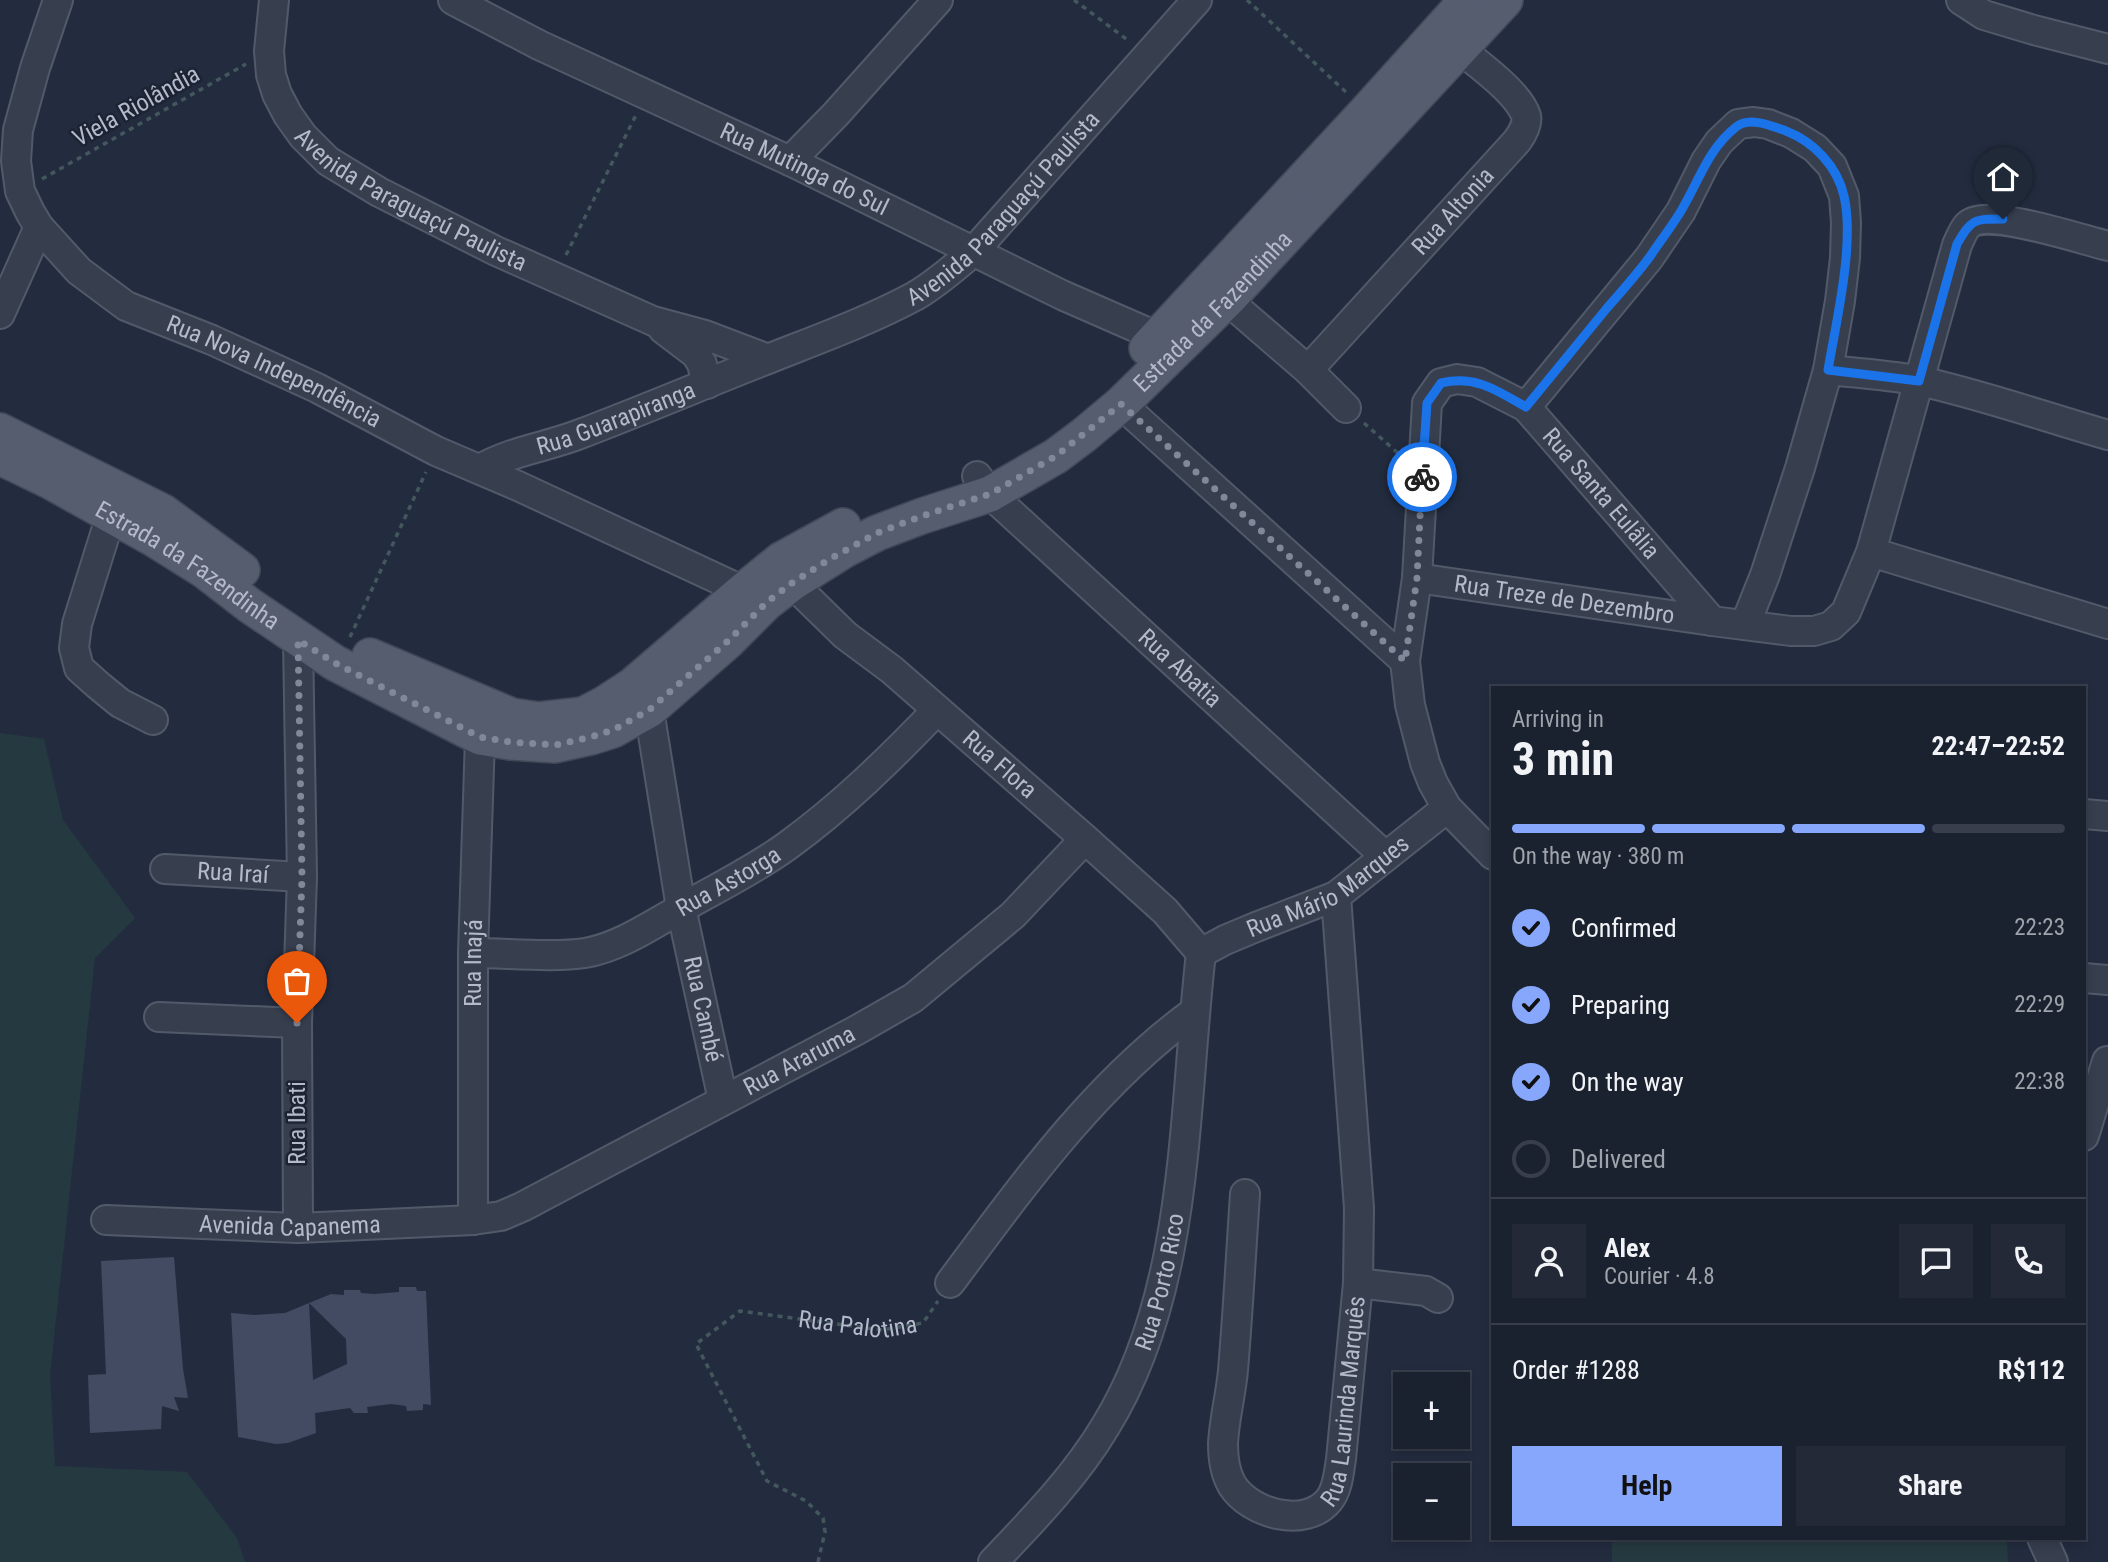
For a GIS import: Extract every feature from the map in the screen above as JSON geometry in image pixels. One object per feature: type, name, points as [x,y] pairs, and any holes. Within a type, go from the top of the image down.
[{"type":"main road","name":"Estrada da Fazendinha","points":[[0,431],[163,513],[346,645],[487,723],[510,742],[555,745],[613,730],[649,710],[728,641],[768,592],[781,560],[817,538],[851,522],[984,485],[1073,417],[1158,337],[1467,0]]},
{"type":"main road","name":"Estrada da Fazendinha","points":[[0,457],[111,514],[205,571],[298,640],[335,663],[487,723],[512,716],[539,720],[583,715],[632,686],[768,592],[846,549],[984,485],[1056,456],[1121,404],[1227,300],[1505,0]]},
{"type":"street","name":"Rua Nova Independência","points":[[58,0],[18,130],[16,161],[20,191],[39,227],[79,271],[126,306],[212,340],[317,388],[436,451],[768,592]]},
{"type":"street","name":"Avenida Paraguaçú Paulista","points":[[274,0],[269,51],[271,75],[277,94],[303,136],[328,161],[379,192],[496,251],[653,321],[705,335],[760,362],[877,314],[916,295],[944,276],[974,251],[1197,0]]},
{"type":"street","points":[[790,161],[938,0]]},
{"type":"street","points":[[1961,0],[1984,15],[2108,48]]},
{"type":"street","name":"Rua Mutinga do Sul","points":[[467,3],[539,45],[790,161],[1062,295],[1158,337]]},
{"type":"street","name":"Rua Altonia","points":[[1308,370],[1517,141],[1525,127],[1527,117],[1519,104],[1501,83],[1460,49]]},
{"type":"street","points":[[1526,407],[1649,258],[1681,211],[1706,161],[1719,142],[1738,124],[1768,124],[1791,133],[1815,148],[1832,166],[1844,196],[1845,258],[1841,291],[1828,370],[1765,575],[1745,625]]},
{"type":"street","points":[[1712,621],[1791,631],[1814,631],[1831,626],[1846,612],[1871,552],[1957,244],[1968,225],[1980,219],[2003,219],[2108,246]]},
{"type":"street","points":[[0,314],[39,227]]},
{"type":"street","points":[[1227,300],[1308,370],[1346,408]]},
{"type":"street","name":"Avenida Paraguaçú Paulista","points":[[653,321],[696,354],[702,363],[708,384]]},
{"type":"street","name":"Rua Guarapiranga","points":[[480,469],[512,454],[531,451],[570,438],[760,362]]},
{"type":"street","points":[[1828,370],[1919,381],[2108,435]]},
{"type":"street","name":"Rua Santa Eulâlia","points":[[1491,853],[1447,808],[1424,763],[1410,705],[1405,661],[1417,578],[1427,403],[1441,383],[1457,379],[1477,382],[1526,407],[1712,621]]},
{"type":"street","points":[[1121,404],[1405,661]]},
{"type":"street","points":[[518,486],[531,451]]},
{"type":"street","name":"Rua Abatia","points":[[984,485],[1385,856]]},
{"type":"street","points":[[111,514],[77,624],[74,648],[79,668],[120,703],[153,720]]},
{"type":"street","points":[[1871,552],[2108,624]]},
{"type":"street","name":"Rua Treze de Dezembro","points":[[1417,578],[1712,621]]},
{"type":"street","name":"Rua Flora","points":[[768,592],[845,635],[892,670],[1165,911],[1202,953]]},
{"type":"street","name":"Rua Ibati","points":[[298,640],[302,877],[297,1023],[298,1228]]},
{"type":"street","name":"Rua Cambé","points":[[649,710],[681,908],[723,1100]]},
{"type":"street","name":"Rua Astorga","points":[[473,953],[585,953],[614,945],[741,876],[785,848],[884,765],[937,710]]},
{"type":"street","name":"Rua Inajá","points":[[473,1220],[473,953],[487,723]]},
{"type":"street","name":"Rua Mário Marques","points":[[1202,953],[1245,931],[1336,896],[1447,808]]},
{"type":"street","points":[[2086,814],[2108,816]]},
{"type":"street","name":"Rua Araruma","points":[[473,1220],[501,1216],[522,1207],[914,998],[1013,915],[1085,839]]},
{"type":"street","name":"Rua Iraí","points":[[165,869],[302,877]]},
{"type":"street","name":"Rua Laurinda Marquês","points":[[1245,1194],[1235,1350],[1223,1441],[1224,1464],[1232,1485],[1245,1500],[1263,1510],[1295,1516],[1322,1507],[1331,1498],[1341,1459],[1358,1283],[1359,1208],[1336,896]]},
{"type":"street","name":"Rua Porto Rico","points":[[993,1562],[1058,1492],[1105,1427],[1128,1384],[1149,1334],[1172,1232],[1202,953]]},
{"type":"street","points":[[2086,978],[2108,980]]},
{"type":"street","points":[[950,1283],[1038,1165],[1091,1105],[1138,1058],[1194,1012]]},
{"type":"street","points":[[159,1017],[297,1023]]},
{"type":"street","points":[[2086,1129],[2107,1061]]},
{"type":"street","name":"Avenida Capanema","points":[[106,1220],[298,1228],[473,1220]]},
{"type":"street","points":[[1358,1283],[1426,1291],[1438,1298]]},
{"type":"street","points":[[2043,1540],[2053,1562]]},
{"type":"path","points":[[1074,0],[1147,55]]},
{"type":"path","points":[[1247,0],[1367,111]]},
{"type":"path","name":"Viela Riolândia","points":[[20,191],[269,51]]},
{"type":"path","points":[[555,277],[647,94]]},
{"type":"path","points":[[1346,408],[1422,475]]},
{"type":"path","points":[[346,645],[436,451]]},
{"type":"path","name":"Rua Palotina","points":[[818,1562],[825,1532],[823,1518],[806,1501],[767,1481],[696,1344],[740,1311],[882,1330],[923,1323],[950,1283]]},
{"type":"green space","points":[[0,733],[44,739],[63,820],[135,918],[95,958],[50,1375],[55,1466],[187,1472],[237,1538],[245,1562],[0,1562]]},
{"type":"green space","points":[[1612,1540],[2007,1540],[2008,1562],[1612,1562]]},
{"type":"building","points":[[174,1257],[183,1369],[188,1398],[174,1397],[179,1411],[162,1406],[161,1429],[90,1433],[88,1375],[106,1374],[101,1261]]},
{"type":"building","points":[[399,1287],[416,1287],[417,1291],[426,1291],[431,1405],[423,1404],[423,1410],[407,1411],[406,1406],[391,1404],[367,1407],[368,1413],[354,1413],[350,1408],[315,1413],[316,1433],[288,1443],[276,1444],[238,1437],[231,1313],[285,1313],[309,1303],[331,1294],[344,1295],[344,1290],[360,1290],[361,1293],[374,1294],[399,1292]],"holes":[[[309,1303],[346,1339],[347,1364],[313,1380]]]},
{"type":"way so far","points":[[297,1023],[302,877],[298,640],[335,663],[480,737],[555,745],[591,737],[613,730],[649,710],[728,641],[767,602],[828,560],[877,533],[990,494],[1015,481],[1056,456],[1121,404],[1405,661],[1417,578],[1422,477]]},
{"type":"route","points":[[1422,477],[1427,403],[1441,383],[1457,379],[1477,382],[1526,407],[1649,258],[1681,211],[1706,161],[1719,142],[1738,124],[1768,124],[1791,133],[1815,148],[1832,166],[1844,196],[1845,258],[1828,370],[1919,381],[1957,244],[1968,225],[1980,219],[2003,219]]}]
